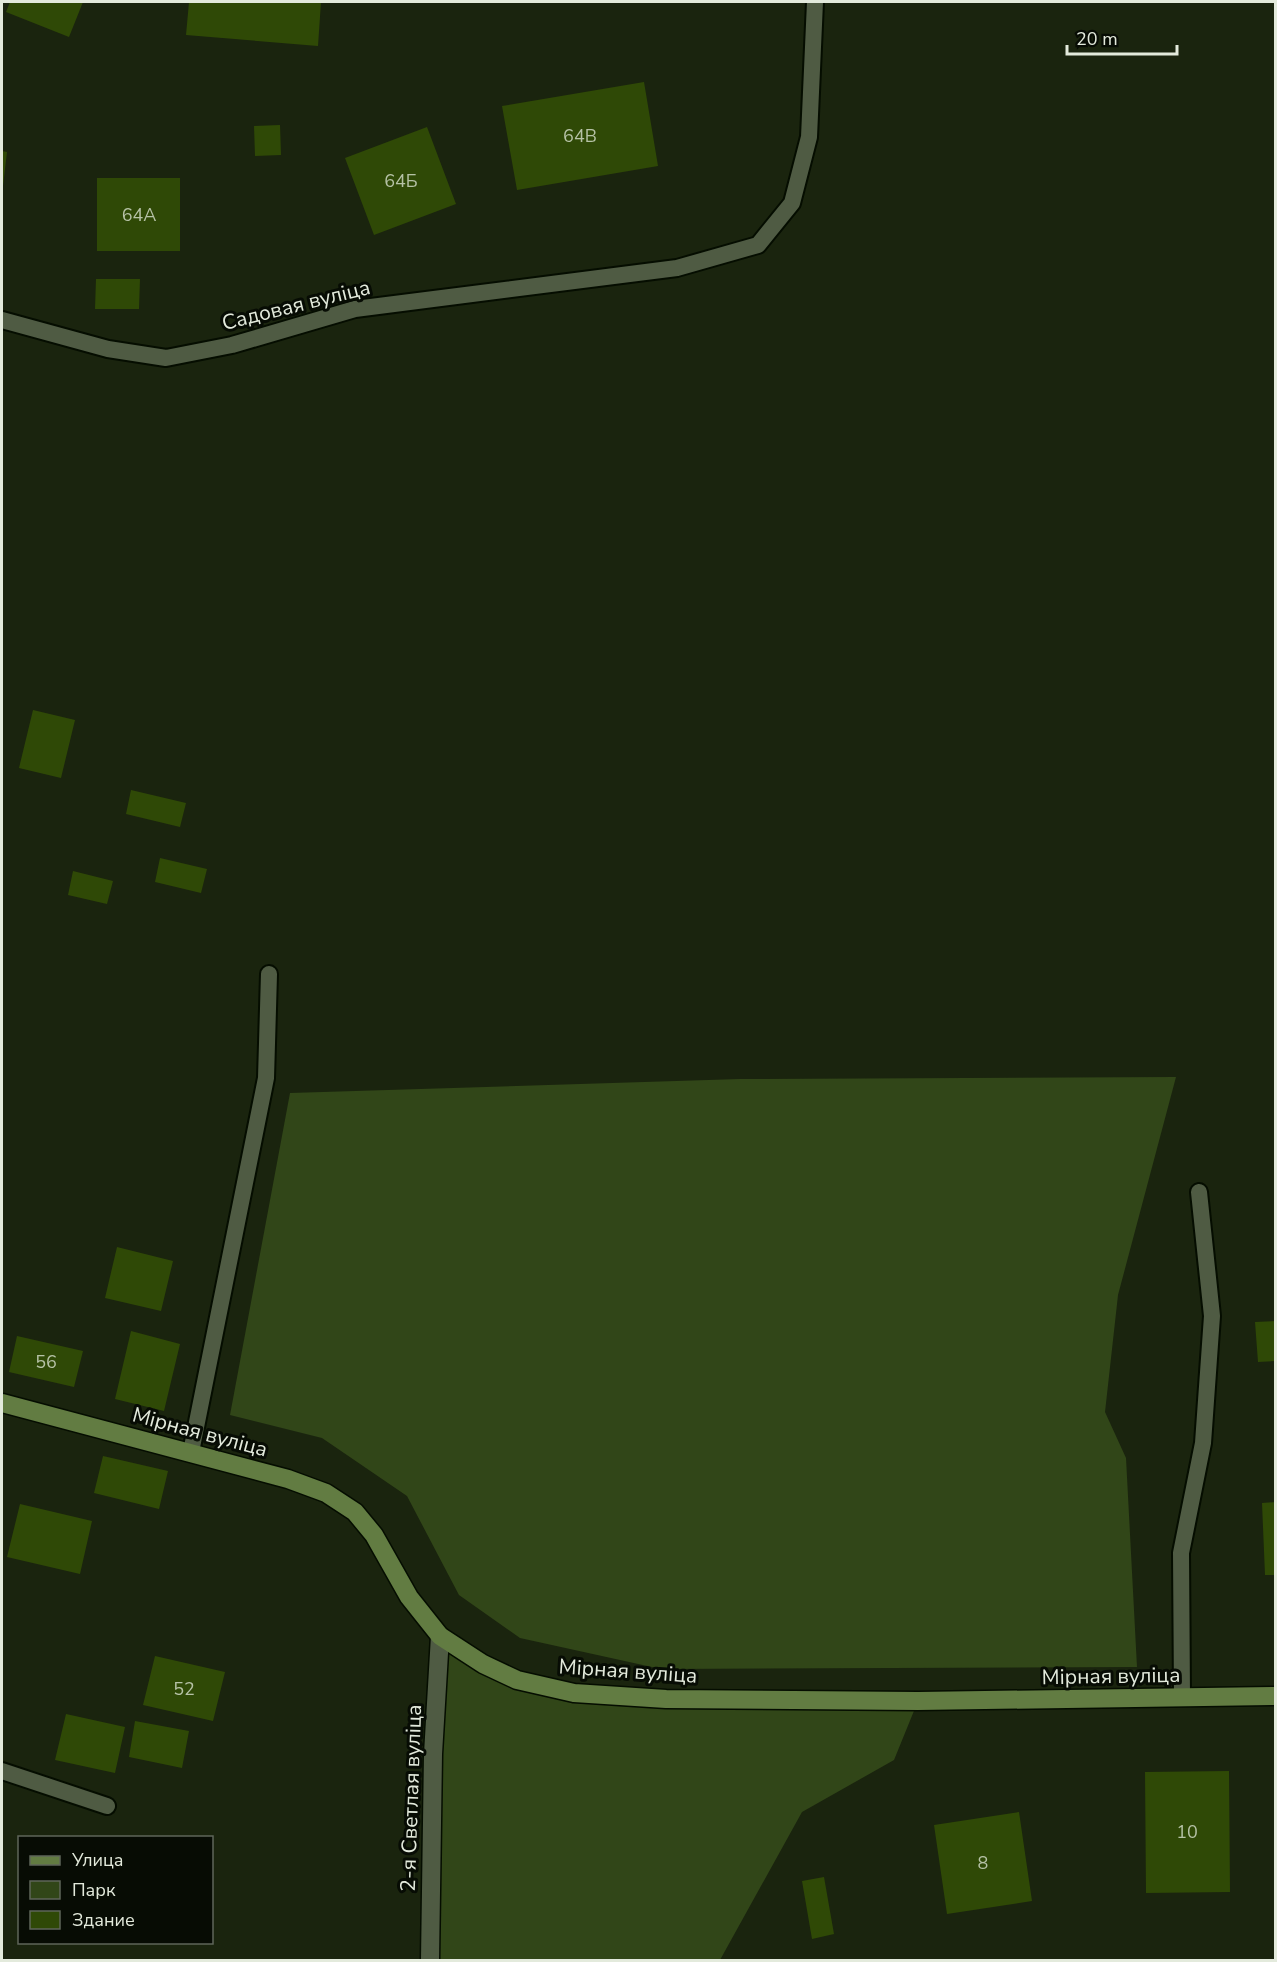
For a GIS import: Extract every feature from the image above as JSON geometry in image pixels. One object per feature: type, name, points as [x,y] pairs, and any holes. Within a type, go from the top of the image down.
[{"type":"street","name":"Мірная вуліца","points":[[2,1403],[288,1479],[326,1493],[355,1512],[374,1535],[409,1597],[440,1636],[483,1664],[517,1680],[574,1693],[666,1699],[882,1701],[1275,1696]]},
{"type":"street","name":"2-я Светлая вуліца","points":[[430,1960],[433,1754],[440,1636]]},
{"type":"lane","name":"Садовая вуліца","points":[[2,320],[108,349],[166,358],[232,345],[355,309],[677,268],[758,245],[792,203],[809,137],[815,2]]},
{"type":"lane","points":[[190,1452],[266,1078],[269,974]]},
{"type":"lane","points":[[1182,1697],[1181,1553],[1203,1443],[1212,1316],[1199,1192]]},
{"type":"lane","points":[[2,1771],[107,1806]]},
{"type":"green space","points":[[1176,1077],[1118,1295],[1105,1412],[1126,1458],[1137,1667],[661,1669],[520,1638],[459,1595],[407,1496],[322,1438],[230,1415],[290,1093],[740,1079]]},
{"type":"green space","points":[[440,1636],[483,1664],[574,1693],[918,1701],[894,1760],[802,1812],[720,1960],[434,1960]]},
{"type":"building","points":[[10,2],[83,2],[69,37],[6,12]]},
{"type":"building","points":[[189,2],[321,2],[318,46],[186,35]]},
{"type":"building","points":[[644,82],[658,166],[517,190],[502,106]]},
{"type":"building","points":[[280,125],[281,155],[255,156],[254,126]]},
{"type":"building","points":[[427,127],[456,204],[374,235],[345,158]]},
{"type":"building","points":[[2,151],[7,152],[3,186],[2,186]]},
{"type":"building","points":[[97,178],[180,178],[180,251],[97,251]]},
{"type":"building","points":[[96,279],[140,279],[139,309],[95,309]]},
{"type":"building","points":[[33,710],[75,720],[61,778],[19,768]]},
{"type":"building","points":[[131,790],[186,803],[180,827],[126,814]]},
{"type":"building","points":[[160,858],[207,869],[201,893],[155,882]]},
{"type":"building","points":[[73,871],[113,881],[107,904],[68,895]]},
{"type":"building","points":[[117,1247],[173,1261],[161,1311],[105,1298]]},
{"type":"building","points":[[1276,1321],[1276,1361],[1258,1362],[1255,1322]]},
{"type":"building","points":[[131,1331],[180,1344],[164,1411],[115,1399]]},
{"type":"building","points":[[17,1336],[83,1351],[74,1387],[9,1372]]},
{"type":"building","points":[[103,1456],[168,1471],[159,1509],[94,1493]]},
{"type":"building","points":[[1276,1502],[1276,1575],[1265,1575],[1262,1503]]},
{"type":"building","points":[[20,1504],[92,1521],[80,1574],[7,1557]]},
{"type":"building","points":[[155,1656],[225,1672],[213,1721],[143,1705]]},
{"type":"building","points":[[66,1714],[125,1727],[115,1773],[55,1760]]},
{"type":"building","points":[[135,1721],[189,1731],[182,1768],[129,1757]]},
{"type":"building","points":[[1229,1771],[1230,1892],[1146,1893],[1145,1772]]},
{"type":"building","points":[[1019,1812],[1032,1901],[947,1914],[934,1825]]},
{"type":"building","points":[[824,1877],[834,1934],[812,1939],[802,1881]]}]
